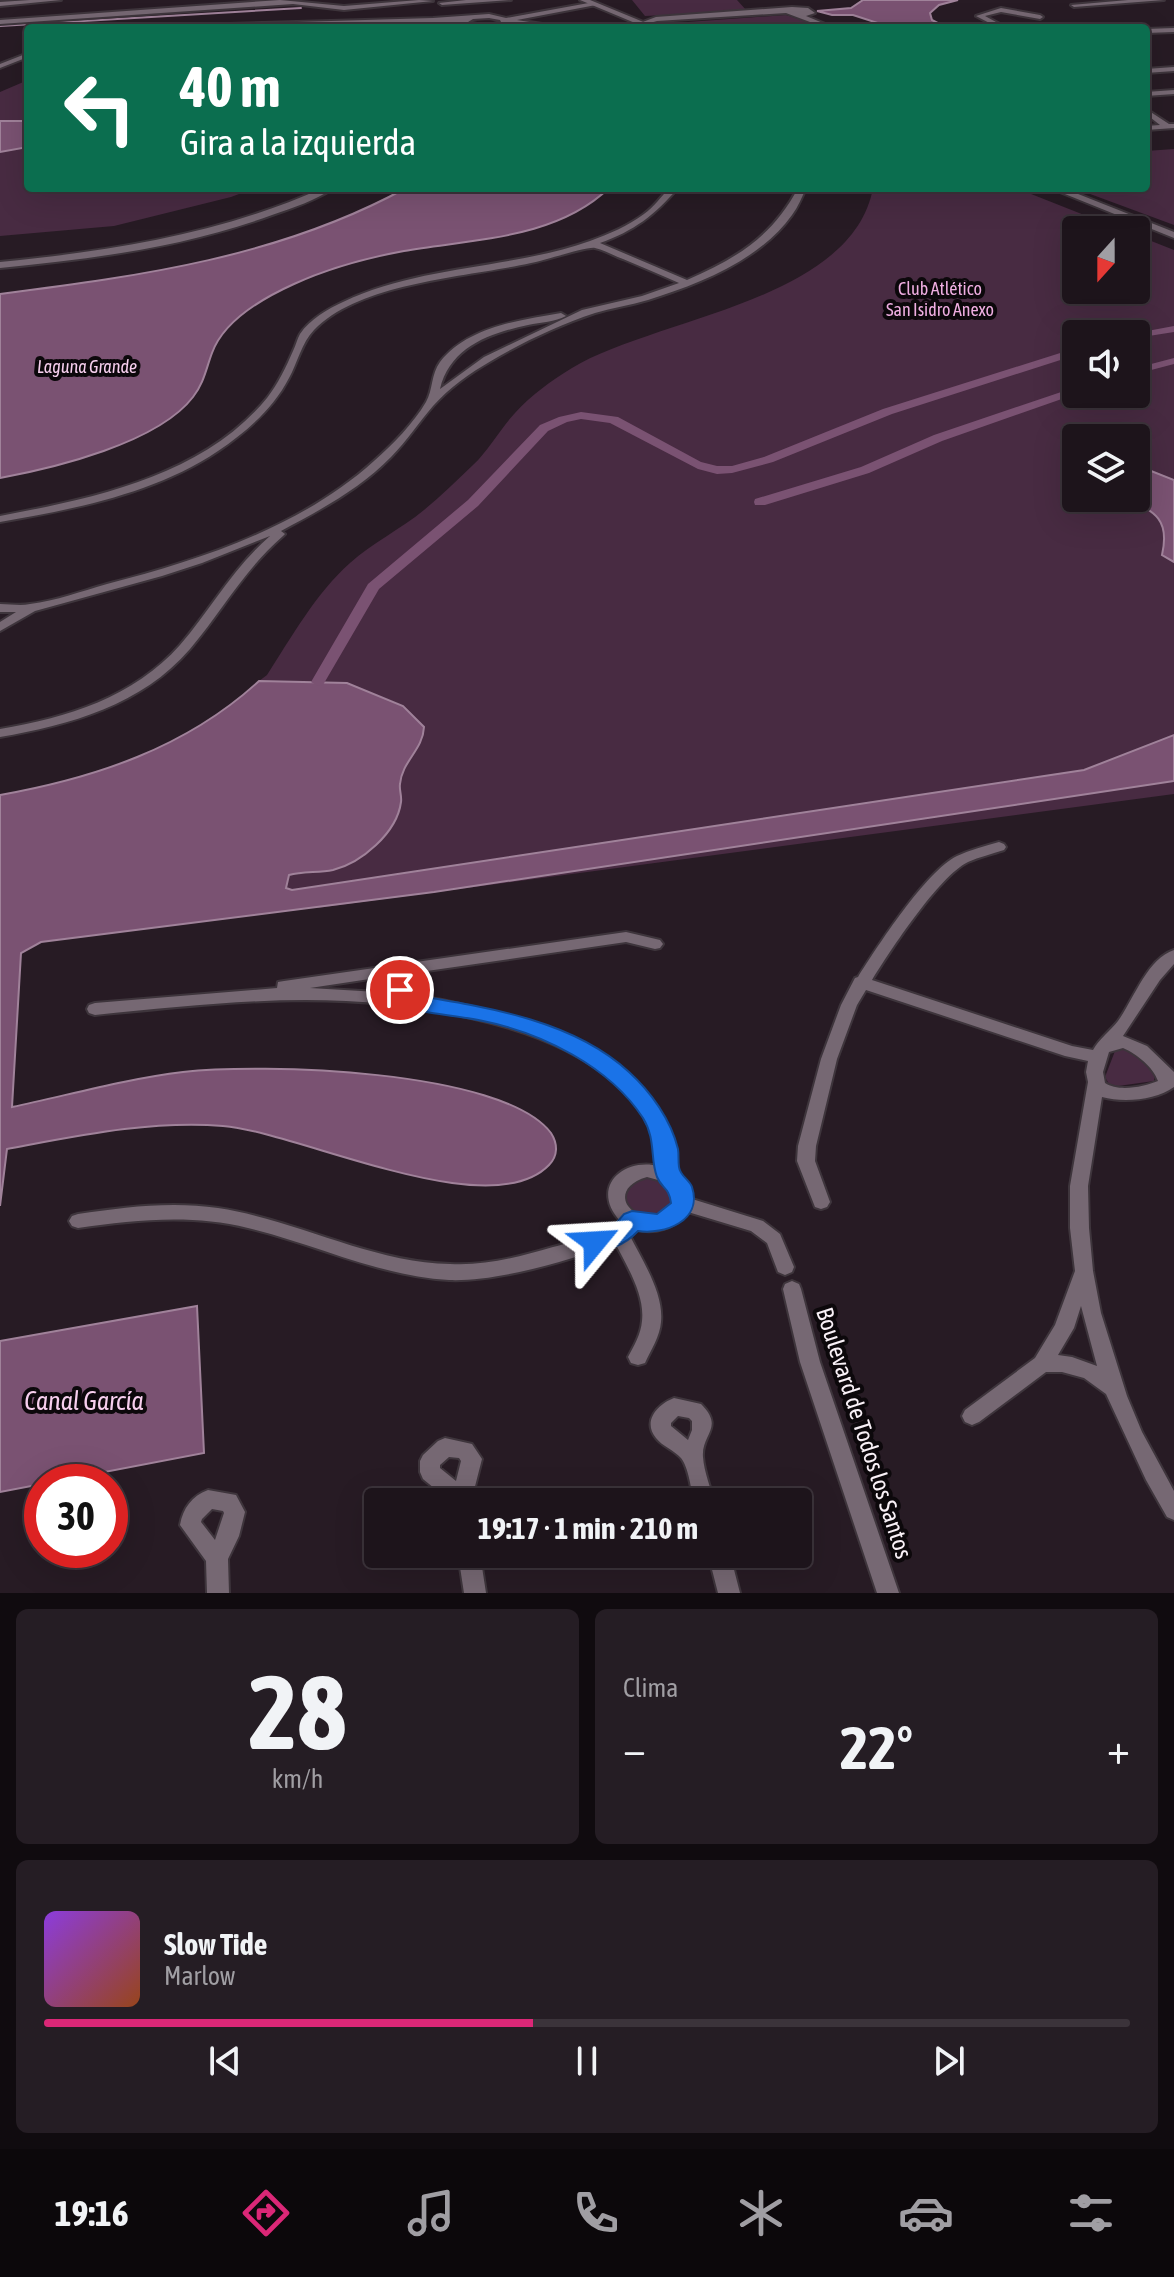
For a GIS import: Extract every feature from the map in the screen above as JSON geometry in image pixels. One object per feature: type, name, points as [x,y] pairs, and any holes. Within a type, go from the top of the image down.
[{"type":"street","points":[[58,0],[1,3],[2,22],[290,3]]},
{"type":"street","points":[[116,0],[116,15]]},
{"type":"street","points":[[278,0],[335,8],[508,0]]},
{"type":"street","points":[[584,0],[650,24],[809,10],[827,24]]},
{"type":"street","points":[[1064,6],[1161,0]]},
{"type":"street","points":[[418,20],[421,9],[436,2]]},
{"type":"street","points":[[499,24],[565,2]]},
{"type":"street","points":[[543,3],[594,4]]},
{"type":"street","points":[[289,24],[555,14],[575,3]]},
{"type":"street","points":[[526,16],[532,5]]},
{"type":"street","points":[[792,12],[809,10]]},
{"type":"street","points":[[996,24],[979,16],[1001,10],[1040,17]]},
{"type":"street","points":[[495,16],[504,22],[518,24]]},
{"type":"street","points":[[526,16],[551,24]]},
{"type":"street","points":[[465,24],[463,21],[471,17]]},
{"type":"street","points":[[433,20],[455,24]]},
{"type":"street","points":[[1150,31],[1174,30]]},
{"type":"street","points":[[0,66],[24,57]]},
{"type":"street","points":[[1150,70],[1174,69]]},
{"type":"street","points":[[1150,94],[1174,92]]},
{"type":"street","points":[[1150,114],[1171,127]]},
{"type":"street","points":[[1150,128],[1171,127]]},
{"type":"street","points":[[0,265],[77,257],[184,238],[255,218],[320,192]]},
{"type":"street","points":[[0,519],[48,511],[117,492],[209,452],[263,410],[278,390],[298,351],[346,314],[424,280],[530,260],[592,243],[648,215],[670,192]]},
{"type":"street","points":[[0,733],[109,703],[150,678],[185,647],[239,569],[293,523],[378,464],[409,433],[432,401],[460,379],[493,355],[550,327],[685,282],[742,256],[770,235],[792,211],[800,192]]},
{"type":"street","points":[[1065,192],[1174,235]]},
{"type":"street","points":[[592,243],[685,282]]},
{"type":"street","points":[[432,401],[444,365],[465,346],[495,332],[536,320],[592,311]]},
{"type":"street","points":[[536,320],[548,323],[550,327]]},
{"type":"street","points":[[438,376],[446,380],[460,379]]},
{"type":"street","points":[[0,608],[31,608],[124,585],[206,559],[293,523]]},
{"type":"street","points":[[206,559],[229,562],[239,569]]},
{"type":"street","points":[[0,627],[31,608]]},
{"type":"street","points":[[821,1202],[806,1161],[807,1146],[829,1059],[861,982],[931,887],[960,860],[999,847]]},
{"type":"street","points":[[95,1009],[224,996],[626,937],[655,944]]},
{"type":"street","points":[[1174,955],[1149,980],[1129,1017],[1102,1051],[1082,1148],[1079,1185],[1084,1272],[1097,1332],[1116,1391],[1145,1457],[1174,1510]]},
{"type":"street","points":[[406,1001],[399,984],[408,968]]},
{"type":"street","points":[[861,982],[1071,1052],[1102,1051],[1126,1042],[1140,1046]]},
{"type":"street","points":[[224,996],[337,994],[406,1001],[486,1014],[531,1028],[580,1049],[621,1077],[653,1115],[666,1149],[668,1175]]},
{"type":"street","points":[[1091,1114],[1120,1096],[1168,1083],[1140,1046],[1129,1017]]},
{"type":"street","points":[[1095,1084],[1107,1094],[1120,1096]]},
{"type":"street","points":[[78,1221],[148,1212],[183,1211],[220,1215],[415,1269],[450,1272],[518,1265],[626,1228],[664,1221],[683,1203],[681,1187],[668,1175],[647,1170],[627,1175],[619,1182],[614,1199],[624,1215],[626,1228],[636,1265],[651,1311],[649,1333],[638,1357]]},
{"type":"street","points":[[683,1203],[768,1232],[785,1267]]},
{"type":"street","points":[[972,1416],[1042,1364],[1064,1328],[1084,1272]]},
{"type":"street","name":"Boulevard de Todos los Santos","points":[[792,1289],[810,1362],[888,1593]]},
{"type":"street","points":[[1042,1364],[1052,1362],[1079,1367],[1105,1380],[1116,1391]]},
{"type":"street","points":[[692,1455],[700,1488]]},
{"type":"street","points":[[217,1558],[218,1593]]},
{"type":"street","points":[[471,1568],[475,1593]]},
{"type":"street","points":[[723,1568],[729,1593]]},
{"type":"green space","points":[[632,0],[737,0],[747,11],[645,16]]},
{"type":"green space","points":[[786,15],[814,24],[660,24]]},
{"type":"green space","points":[[24,82],[24,192],[244,192],[114,226],[0,236],[0,92]]},
{"type":"green space","points":[[1174,149],[1174,225],[1085,192],[1150,192],[1150,151]]},
{"type":"green space","name":"Club Atlético San Isidro Anexo","points":[[871,192],[1026,192],[1087,216],[1062,216],[1062,304],[1150,304],[1150,241],[1174,250],[1174,794],[317,908],[323,903],[286,888],[289,875],[330,871],[364,856],[393,824],[401,805],[400,783],[416,721],[397,703],[347,683],[259,681],[267,675],[326,588],[359,556],[443,494],[479,459],[534,394],[572,368],[608,351],[745,302],[790,282],[829,257],[857,226]]},
{"type":"green space","points":[[1121,1046],[1135,1052],[1155,1074],[1154,1081],[1118,1086],[1109,1084],[1105,1077],[1115,1051]]},
{"type":"green space","points":[[647,1178],[661,1181],[673,1196],[668,1208],[658,1214],[635,1212],[625,1201],[627,1188]]},
{"type":"water","points":[[863,0],[958,0],[939,5],[930,13],[932,20],[940,24],[881,24],[853,15],[817,11],[851,8]]},
{"type":"water","points":[[0,121],[24,121],[24,148],[0,152]]},
{"type":"water","name":"Laguna Grande","points":[[398,192],[604,192],[564,218],[539,227],[376,257],[321,273],[282,290],[235,320],[218,341],[193,397],[156,428],[76,460],[0,478],[0,294],[105,280],[209,260],[309,231]]},
{"type":"water","points":[[1150,471],[1174,480],[1174,562],[1162,555],[1164,533],[1150,511]]},
{"type":"water","points":[[259,681],[347,683],[403,706],[424,727],[420,742],[404,769],[398,814],[385,835],[366,854],[344,866],[289,875],[286,888],[292,890],[1084,770],[1174,735],[1174,781],[434,892],[41,942],[21,953],[12,1107],[183,1072],[266,1069],[378,1075],[434,1083],[484,1095],[525,1112],[551,1133],[556,1146],[555,1154],[549,1165],[521,1181],[484,1185],[440,1181],[392,1171],[256,1132],[223,1126],[141,1127],[7,1149],[0,1206],[0,795],[70,779],[138,757],[201,725]]},
{"type":"water","name":"Canal García","points":[[197,1306],[204,1453],[128,1468],[128,1464],[24,1464],[24,1487],[0,1492],[0,1341]]},
{"type":"waterway","points":[[33,24],[301,8]]},
{"type":"waterway","points":[[0,26],[24,25]]},
{"type":"waterway","points":[[1150,333],[1174,329]]},
{"type":"waterway","points":[[318,682],[373,587],[473,503],[544,428],[563,419],[598,416],[614,420],[702,466],[717,470],[732,469],[789,452],[887,411],[1062,355]]},
{"type":"waterway","points":[[1150,367],[1174,361]]},
{"type":"waterway","points":[[760,502],[865,470],[938,438],[1062,395]]},
{"type":"route","points":[[400,990],[406,1001],[486,1014],[531,1028],[580,1049],[621,1077],[653,1115],[666,1149],[668,1175],[681,1187],[683,1203],[672,1217],[664,1221],[653,1224],[632,1220],[620,1235],[595,1242]]}]
